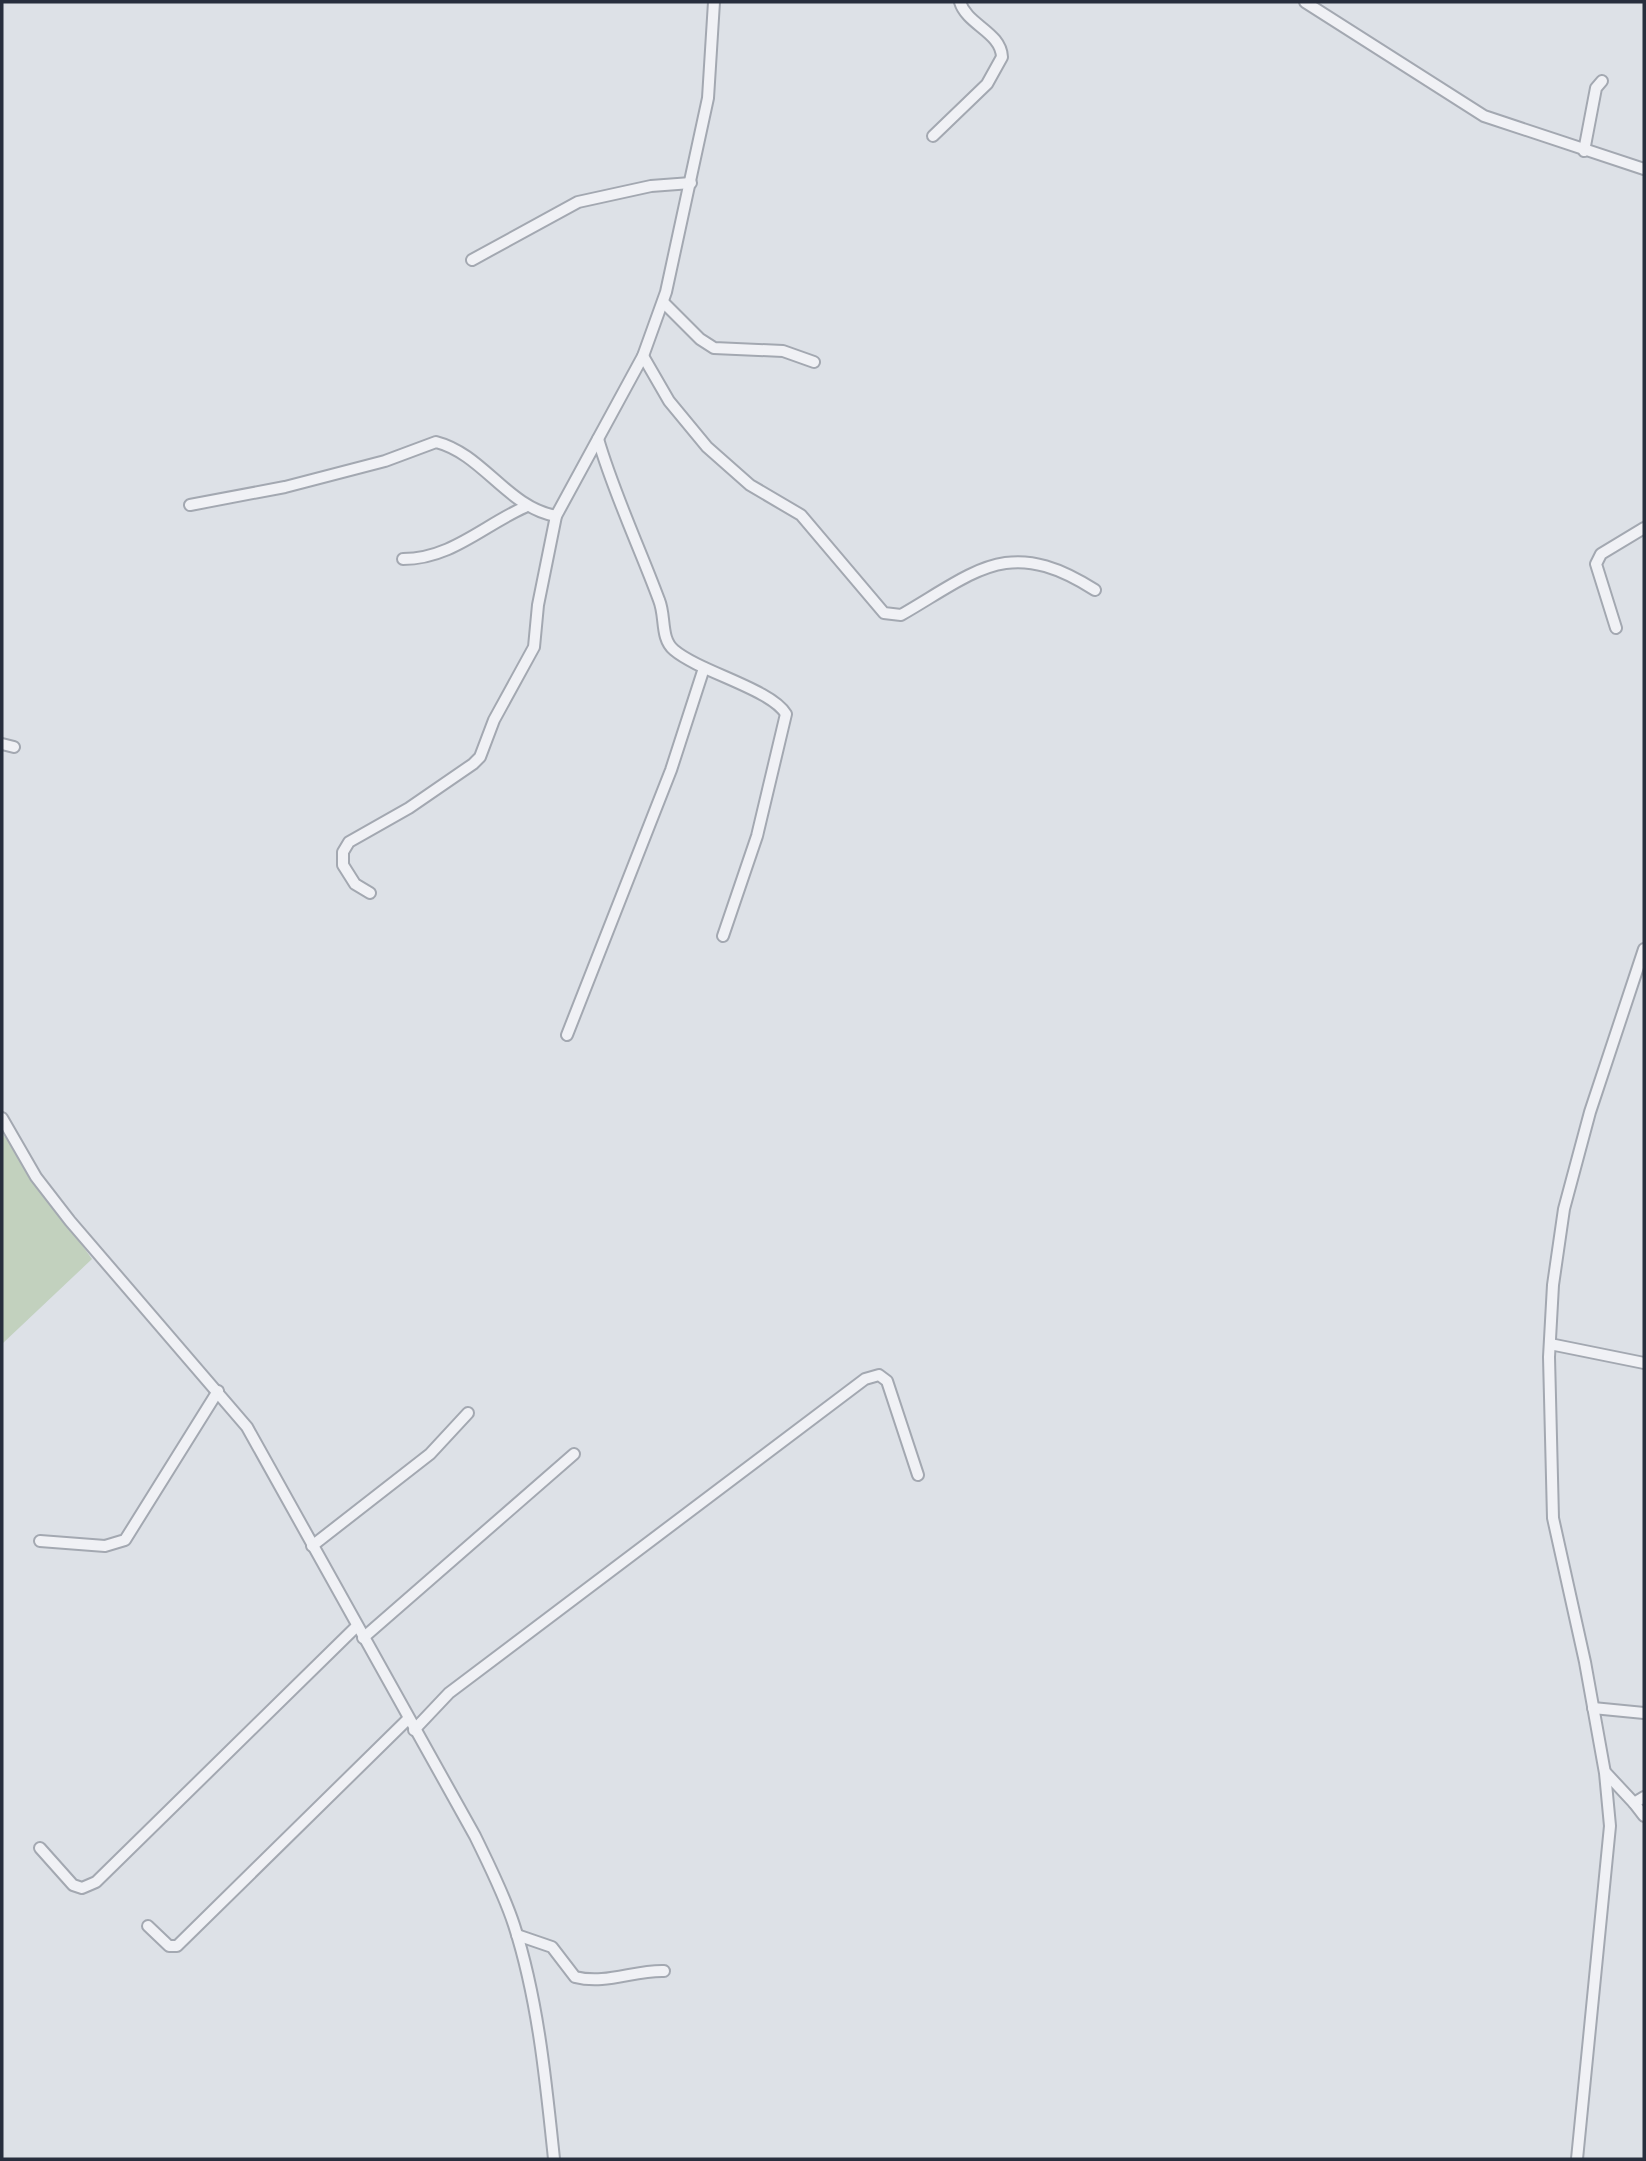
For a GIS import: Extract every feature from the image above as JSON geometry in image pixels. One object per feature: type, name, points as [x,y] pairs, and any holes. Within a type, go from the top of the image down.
[{"type":"street","points":[[370,893],[348,876],[343,865],[343,852],[359,835],[409,808],[480,757],[494,720],[534,647],[538,605],[556,516],[643,356],[663,302],[708,98],[714,2]]},
{"type":"street","points":[[933,136],[987,84],[1002,57],[998,42],[967,15],[960,2]]},
{"type":"street","points":[[1305,2],[1473,111],[1584,151],[1644,169]]},
{"type":"street","points":[[1584,151],[1596,88],[1602,81]]},
{"type":"street","points":[[472,260],[578,202],[652,186],[691,183]]},
{"type":"street","points":[[663,302],[700,339],[714,348],[783,351],[814,362]]},
{"type":"street","points":[[643,356],[668,401],[707,447],[750,485],[801,515],[884,613],[901,615],[976,569],[999,562],[1032,563],[1053,568],[1095,590]]},
{"type":"street","points":[[598,439],[615,492],[662,609],[666,639],[677,652],[771,701],[786,714],[757,836],[723,936]]},
{"type":"street","points":[[190,505],[285,487],[385,461],[436,442],[460,454],[526,507],[556,516]]},
{"type":"street","points":[[403,559],[429,557],[450,550],[526,507]]},
{"type":"street","points":[[1616,628],[1596,564],[1601,554],[1644,528]]},
{"type":"street","points":[[567,1034],[671,770],[704,668]]},
{"type":"street","points":[[2,744],[15,747]]},
{"type":"street","points":[[1577,2159],[1589,2011],[1609,1854],[1605,1773],[1553,1518],[1550,1344],[1553,1285],[1564,1209],[1590,1112],[1644,949]]},
{"type":"street","points":[[2,1118],[36,1177],[70,1221],[247,1426],[485,1856],[517,1935],[535,2026],[554,2159]]},
{"type":"street","points":[[1550,1344],[1644,1363]]},
{"type":"street","points":[[414,1730],[449,1693],[865,1379],[879,1375],[887,1381],[918,1475]]},
{"type":"street","points":[[40,1541],[105,1546],[125,1540],[218,1391]]},
{"type":"street","points":[[312,1546],[435,1450],[468,1413]]},
{"type":"street","points":[[363,1638],[574,1454]]},
{"type":"street","points":[[40,1848],[74,1885],[82,1888],[96,1882],[357,1626]]},
{"type":"street","points":[[1594,1709],[1644,1713]]},
{"type":"street","points":[[148,1926],[169,1946],[177,1946],[408,1719]]},
{"type":"street","points":[[1605,1773],[1639,1800],[1644,1816]]},
{"type":"street","points":[[517,1935],[552,1947],[575,1977],[618,1978],[644,1970],[664,1971]]},
{"type":"green space","points":[[2,1133],[92,1259],[2,1344]]}]
